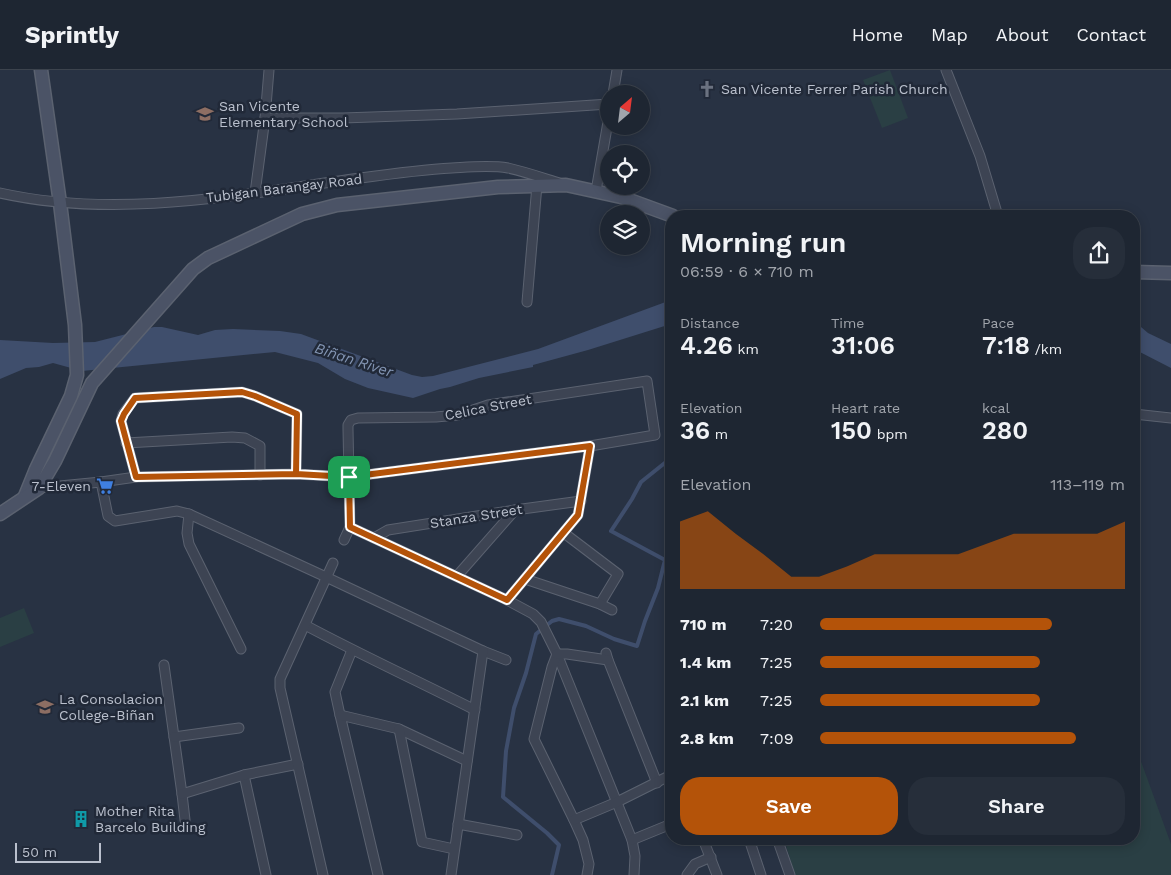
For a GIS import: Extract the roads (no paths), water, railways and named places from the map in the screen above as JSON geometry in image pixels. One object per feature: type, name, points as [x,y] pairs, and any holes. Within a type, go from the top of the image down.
[{"type":"street","points":[[25,496],[71,396],[77,375],[76,325],[41,70]]},
{"type":"street","points":[[255,193],[269,70]]},
{"type":"street","points":[[614,85],[616,70]]},
{"type":"street","points":[[946,70],[980,156],[996,210]]},
{"type":"street","points":[[265,118],[343,118],[457,114],[600,105]]},
{"type":"street","points":[[596,191],[606,135]]},
{"type":"street","name":"Tubigan Barangay Road","points":[[0,193],[20,198],[60,203],[103,205],[147,204],[255,193],[428,170],[474,166],[507,168],[566,185]]},
{"type":"street","points":[[39,488],[55,462],[92,384],[193,269],[208,258],[302,214],[336,205],[498,187],[566,185],[621,197],[665,213]]},
{"type":"street","points":[[528,302],[537,186]]},
{"type":"street","points":[[1140,272],[1171,273]]},
{"type":"street","name":"Celica Street","points":[[350,527],[348,429],[350,422],[354,418],[458,415],[488,406],[647,381],[655,435],[590,446]]},
{"type":"street","points":[[136,477],[121,421],[135,398],[242,392],[297,414],[296,474]]},
{"type":"street","points":[[1140,415],[1171,418]]},
{"type":"street","points":[[126,443],[232,437],[245,438],[260,446],[260,475]]},
{"type":"street","points":[[0,514],[39,488],[136,477],[296,474],[349,477],[590,446],[578,515],[507,600]]},
{"type":"street","points":[[101,482],[108,516],[115,521],[177,511],[189,514],[506,660]]},
{"type":"street","name":"Stanza Street","points":[[374,538],[388,530],[581,501]]},
{"type":"street","points":[[457,576],[515,510]]},
{"type":"street","points":[[189,514],[189,544],[241,649]]},
{"type":"street","points":[[344,540],[350,527],[507,600],[532,614],[541,622],[557,654],[632,840],[635,856],[634,875]]},
{"type":"street","points":[[564,533],[618,574],[600,604]]},
{"type":"street","points":[[323,875],[280,688],[280,679],[333,563]]},
{"type":"street","points":[[525,579],[600,604],[612,610]]},
{"type":"street","points":[[305,625],[475,710]]},
{"type":"street","points":[[352,650],[335,692],[378,875]]},
{"type":"street","points":[[451,875],[483,651]]},
{"type":"street","points":[[557,654],[607,657],[657,783]]},
{"type":"street","points":[[557,654],[534,739],[574,820],[587,854],[587,875]]},
{"type":"street","points":[[164,665],[185,820]]},
{"type":"street","points":[[340,715],[399,729],[467,761]]},
{"type":"street","points":[[174,736],[239,728]]},
{"type":"street","points":[[399,729],[422,842],[454,849]]},
{"type":"street","points":[[182,794],[244,775],[298,764]]},
{"type":"street","points":[[244,775],[266,875]]},
{"type":"street","points":[[574,820],[665,778]]},
{"type":"street","points":[[458,824],[517,835]]},
{"type":"street","points":[[632,840],[665,826]]},
{"type":"street","points":[[706,845],[717,875]]},
{"type":"street","points":[[751,845],[761,875]]},
{"type":"street","points":[[779,845],[790,875]]},
{"type":"street","points":[[687,875],[695,864],[711,857]]},
{"type":"water","name":"Biñan River","points":[[665,302],[665,326],[533,365],[533,367],[479,378],[413,398],[368,388],[345,379],[318,363],[275,352],[82,371],[53,363],[26,368],[0,379],[0,340],[53,343],[95,342],[154,327],[198,335],[215,330],[233,329],[301,334],[422,377],[433,376],[538,349]]},
{"type":"water","points":[[1140,326],[1148,333],[1171,344],[1171,368],[1140,352]]},
{"type":"waterway","points":[[665,463],[641,482],[611,531],[665,560]]},
{"type":"waterway","points":[[552,875],[559,845],[503,797],[506,751],[514,708],[526,673],[536,634],[552,621],[559,619],[586,626],[614,639],[637,646],[658,588],[665,560]]},
{"type":"place","name":"San Vicente Ferrer Parish Church","points":[[707,89]]},
{"type":"place","name":"San Vicente Elementary School","points":[[205,114]]},
{"type":"place","name":"7-Eleven","points":[[105,486]]},
{"type":"place","name":"La Consolacion College-Biñan","points":[[45,707]]},
{"type":"place","name":"Mother Rita Barcelo Building","points":[[81,819]]}]
